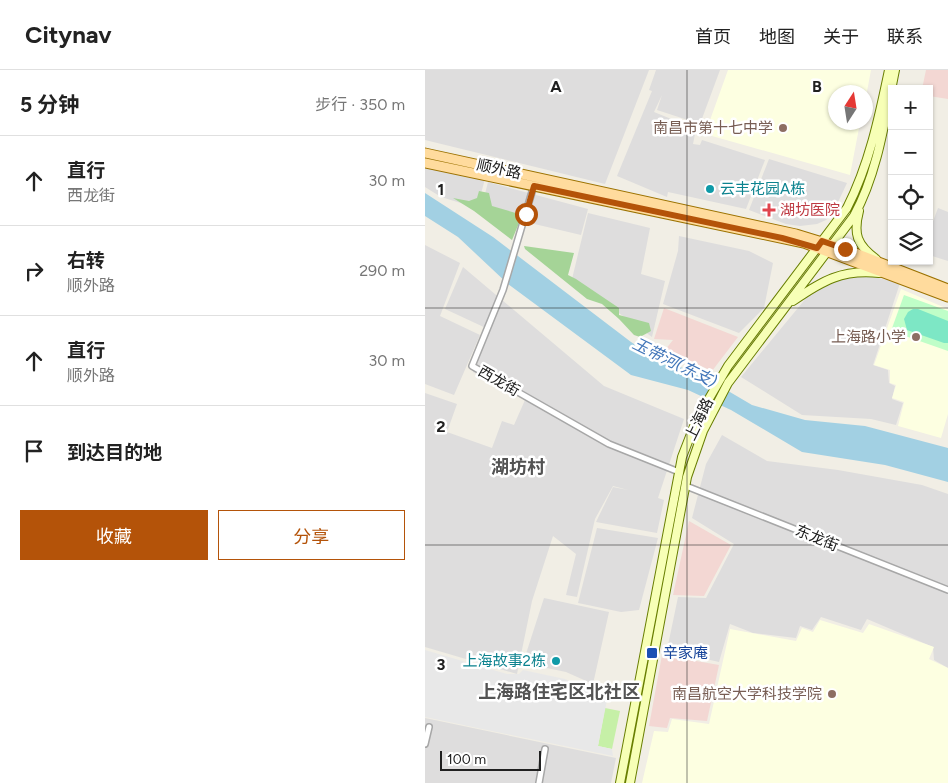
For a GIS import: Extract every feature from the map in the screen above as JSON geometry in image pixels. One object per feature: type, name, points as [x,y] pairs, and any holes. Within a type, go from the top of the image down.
[{"type":"main road","name":"上海路","points":[[620,783],[682,456],[696,421],[728,366],[847,208],[856,190],[878,124],[889,70]]},
{"type":"main road","name":"上海路","points":[[630,783],[686,486],[703,430],[728,384],[854,216],[862,201],[872,172],[895,70]]},
{"type":"main road","name":"顺外路","points":[[425,152],[535,182]]},
{"type":"main road","name":"顺外路","points":[[425,163],[535,182],[797,234],[819,245],[879,262],[948,289]]},
{"type":"main road","points":[[862,201],[856,228],[858,239],[864,250],[879,262]]},
{"type":"main road","name":"顺外路","points":[[830,248],[888,274],[948,297]]},
{"type":"main road","points":[[785,307],[813,287],[835,276],[855,272],[888,274]]},
{"type":"street","name":"西龙街","points":[[535,182],[503,290],[472,366],[609,444],[679,472]]},
{"type":"street","name":"东龙街","points":[[686,486],[948,590]]},
{"type":"street","points":[[425,744],[429,727]]},
{"type":"street","points":[[539,783],[545,749]]},
{"type":"shaded area","points":[[425,70],[649,70],[605,184],[425,140]]},
{"type":"shaded area","points":[[656,70],[720,70],[700,124],[657,110],[662,95],[654,112],[696,129],[693,144],[700,145],[702,140],[765,160],[746,209],[668,192],[667,197],[617,176],[652,91],[649,90]]},
{"type":"shaded area","name":"南昌市第十七中学","points":[[728,70],[871,70],[868,85],[828,85],[828,130],[859,130],[850,175],[705,134]]},
{"type":"shaded area","points":[[926,70],[948,70],[948,99],[933,97],[933,85],[923,85]]},
{"type":"shaded area","points":[[769,159],[847,183],[832,215],[817,224],[800,226],[786,224],[749,210]]},
{"type":"shaded area","points":[[425,166],[485,179],[477,208],[441,197],[425,187]]},
{"type":"shaded area","points":[[488,182],[588,209],[581,235],[501,216],[484,198]]},
{"type":"shaded area","points":[[938,208],[948,212],[948,261],[933,256],[933,221]]},
{"type":"shaded area","points":[[588,213],[650,228],[641,274],[665,281],[652,337],[572,279]]},
{"type":"shaded area","points":[[679,236],[749,251],[773,263],[764,308],[739,333],[663,304],[678,251]]},
{"type":"shaded area","points":[[425,245],[460,263],[440,316],[480,335],[454,395],[425,384]]},
{"type":"shaded area","points":[[463,267],[604,386],[684,419],[658,498],[664,500],[657,533],[596,522],[613,487],[628,490],[613,486],[595,519],[577,597],[566,595],[576,554],[553,536],[532,601],[517,674],[425,647],[425,393],[457,404],[447,432],[492,448],[502,421],[514,425],[525,400],[473,372],[488,329],[445,309]]},
{"type":"shaded area","points":[[869,276],[900,283],[873,365],[888,370],[889,383],[895,386],[892,399],[903,403],[896,425],[871,419],[802,415],[741,377],[807,297],[837,279]]},
{"type":"shaded area","name":"上海路小学","points":[[901,289],[948,309],[948,414],[941,438],[898,426],[904,402],[892,398],[896,385],[890,383],[890,370],[874,365]]},
{"type":"shaded area","points":[[664,308],[738,337],[712,371],[665,350],[673,340],[654,339]]},
{"type":"shaded area","points":[[722,435],[767,461],[838,470],[922,485],[948,494],[948,668],[934,660],[933,647],[867,619],[861,630],[821,617],[812,630],[800,626],[796,638],[753,633],[730,624],[719,662],[667,650],[678,597],[706,598],[734,544],[692,518],[706,464]]},
{"type":"shaded area","points":[[689,521],[731,545],[704,596],[673,595]]},
{"type":"shaded area","points":[[597,528],[658,538],[639,610],[621,612],[578,603]]},
{"type":"shaded area","points":[[544,598],[609,612],[593,684],[566,672],[523,663]]},
{"type":"shaded area","name":"南昌航空大学科技学院","points":[[820,620],[863,633],[869,624],[934,647],[929,659],[948,668],[948,783],[642,783],[654,731],[668,732],[672,719],[709,724],[730,629],[796,641],[802,628],[813,632]]},
{"type":"shaded area","points":[[425,650],[507,674],[519,674],[523,670],[565,679],[607,700],[598,746],[612,749],[613,756],[425,717]]},
{"type":"shaded area","points":[[662,655],[719,665],[707,721],[670,718],[667,728],[649,726]]},
{"type":"shaded area","points":[[425,718],[616,758],[611,783],[425,783]]},
{"type":"green space","points":[[479,191],[489,193],[492,206],[519,214],[519,223],[512,240],[474,211],[453,198],[469,201],[477,198]]},
{"type":"green space","points":[[524,246],[574,253],[568,275],[619,308],[619,315],[649,323],[651,331],[640,337],[634,335],[602,304],[587,299],[525,249]]},
{"type":"green space","points":[[904,295],[948,311],[948,351],[891,331]]},
{"type":"green space","points":[[918,309],[948,321],[948,343],[907,330],[904,319],[908,312]]},
{"type":"green space","points":[[605,708],[620,711],[612,749],[598,746]]},
{"type":"water","points":[[425,193],[493,237],[631,342],[654,357],[701,375],[752,405],[805,420],[865,426],[948,448],[948,482],[885,465],[802,452],[731,410],[688,390],[631,375],[508,284],[458,237],[425,216]]},
{"type":"place","name":"南昌市第十七中学","points":[[783,128]]},
{"type":"place","name":"云丰花园A栋","points":[[710,189]]},
{"type":"place","name":"湖坊医院","points":[[769,210]]},
{"type":"place","name":"上海路小学","points":[[916,337]]},
{"type":"place","name":"辛家庵","points":[[652,653]]},
{"type":"place","name":"上海故事2栋","points":[[556,661]]},
{"type":"place","name":"南昌航空大学科技学院","points":[[832,694]]},
{"type":"district","name":"湖坊村","points":[[518,467]]},
{"type":"district","name":"上海路住宅区北社区","points":[[559,692]]},
{"type":"route","points":[[526,214],[534,186],[782,238],[817,248],[822,241],[845,249]]},
{"type":"water label","name":"玉带河(东支)","points":[[675,362]]}]
